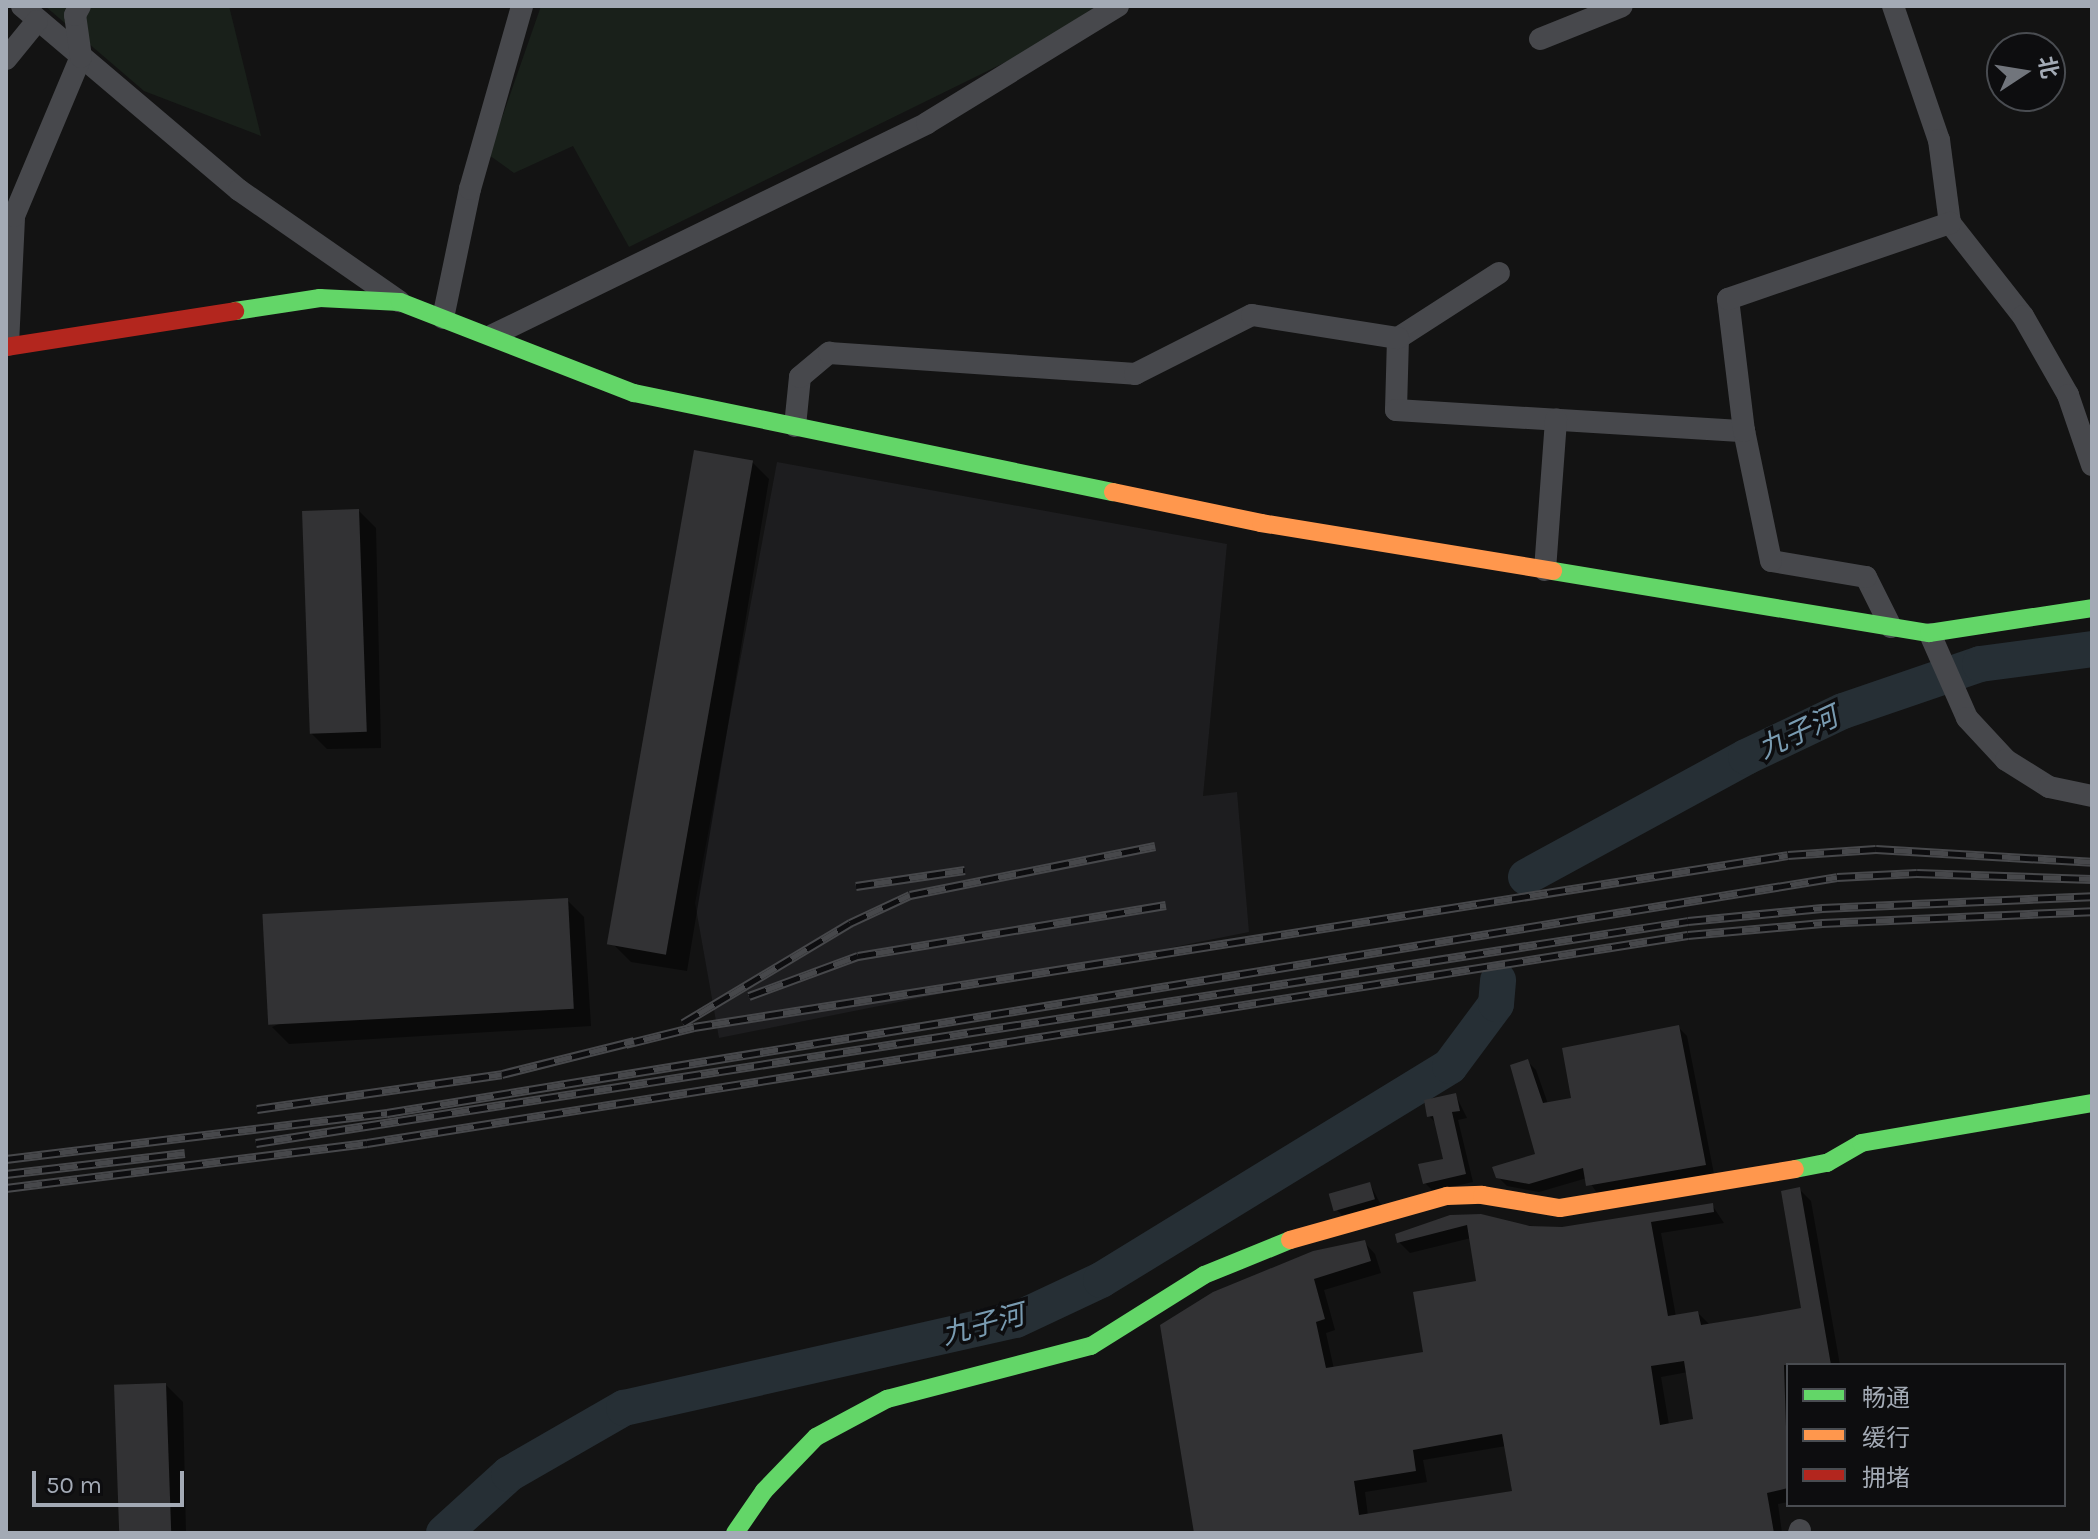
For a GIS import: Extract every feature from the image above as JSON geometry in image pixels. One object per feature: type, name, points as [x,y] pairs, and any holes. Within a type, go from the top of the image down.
[{"type":"street","points":[[80,6],[75,15],[81,57],[14,216],[7,346],[320,298],[400,302]]},
{"type":"street","points":[[443,318],[470,189],[522,6]]},
{"type":"street","points":[[493,335],[927,123],[1118,6]]},
{"type":"street","points":[[1540,39],[1622,6]]},
{"type":"street","points":[[1893,6],[1939,140],[1950,223],[2023,316],[2068,395],[2092,465]]},
{"type":"street","points":[[6,59],[30,13],[239,190],[400,302],[493,335],[634,393],[1261,523],[1930,634],[2092,608]]},
{"type":"street","points":[[1891,627],[1866,577],[1771,561],[1744,431],[1728,299],[1950,223]]},
{"type":"street","points":[[795,426],[800,377],[829,353],[1135,374],[1252,315],[1398,338],[1499,273]]},
{"type":"street","points":[[1398,338],[1396,410],[1744,431]]},
{"type":"street","points":[[1545,570],[1556,419]]},
{"type":"street","points":[[1930,634],[1967,718],[2006,760],[2049,787],[2092,796]]},
{"type":"street","points":[[735,1533],[764,1491],[816,1437],[887,1399],[1091,1346],[1204,1275],[1307,1233],[1393,1215],[1447,1196],[1482,1195],[1560,1208],[1608,1202],[1827,1163],[1861,1143],[2092,1103]]},
{"type":"shaded area","points":[[45,6],[229,6],[261,136],[144,91]]},
{"type":"shaded area","points":[[541,6],[1096,6],[1030,50],[629,247],[573,146],[514,173],[489,155]]},
{"type":"shaded area","points":[[777,462],[1227,544],[1203,796],[1237,792],[1249,932],[719,1038],[695,903]]},
{"type":"building","points":[[694,450],[753,460],[666,955],[607,944]]},
{"type":"building","points":[[359,509],[367,732],[310,734],[302,511]]},
{"type":"building","points":[[568,898],[574,1009],[268,1025],[262,914]]},
{"type":"building","points":[[1679,1025],[1706,1165],[1586,1186],[1583,1168],[1529,1184],[1496,1178],[1492,1167],[1535,1154],[1510,1065],[1528,1059],[1543,1103],[1571,1098],[1562,1048]]},
{"type":"building","points":[[1456,1093],[1460,1111],[1452,1112],[1466,1174],[1423,1184],[1418,1164],[1443,1159],[1433,1116],[1427,1117],[1424,1100]]},
{"type":"building","points":[[1370,1182],[1375,1199],[1334,1211],[1329,1194]]},
{"type":"building","points":[[1800,1187],[1831,1363],[1784,1365],[1786,1488],[1767,1493],[1774,1533],[1194,1533],[1160,1325],[1213,1292],[1313,1251],[1365,1240],[1371,1261],[1314,1279],[1325,1319],[1316,1322],[1326,1368],[1423,1352],[1413,1292],[1476,1281],[1467,1225],[1397,1243],[1395,1234],[1450,1215],[1481,1214],[1530,1226],[1562,1227],[1713,1203],[1714,1212],[1651,1222],[1668,1316],[1698,1311],[1701,1325],[1801,1308],[1781,1191]],"holes":[[[1684,1361],[1693,1419],[1660,1425],[1651,1366]],[[1502,1434],[1512,1491],[1359,1515],[1354,1481],[1416,1471],[1413,1450]]]},
{"type":"building","points":[[166,1383],[171,1533],[119,1533],[114,1385]]},
{"type":"waterway","name":"九子河","points":[[1526,877],[1746,757],[1843,711],[1980,664],[2092,649]]},
{"type":"waterway","name":"九子河","points":[[444,1533],[509,1474],[624,1408],[1016,1320],[1101,1280],[1450,1066],[1496,1004],[1498,980]]},
{"type":"railway","points":[[683,1023],[850,923],[910,895],[1155,846]]},
{"type":"railway","points":[[626,1044],[694,1027],[1788,855],[1876,849],[2092,862]]},
{"type":"railway","points":[[856,886],[965,870]]},
{"type":"railway","points":[[6,1159],[387,1113],[1837,877],[1917,873],[2092,879]]},
{"type":"railway","points":[[256,1143],[1688,921],[1822,908],[2092,896]]},
{"type":"railway","points":[[749,996],[858,956],[1166,905]]},
{"type":"railway","points":[[6,1188],[367,1143],[1688,935],[1822,923],[2092,911]]},
{"type":"railway","points":[[257,1109],[502,1074],[634,1041]]},
{"type":"railway","points":[[6,1174],[185,1153]]},
{"type":"traffic: fast","points":[[235,311],[320,298],[400,302],[634,393],[1113,492]]},
{"type":"traffic: fast","points":[[1553,571],[1929,633],[2092,608]]},
{"type":"traffic: fast","points":[[1795,1169],[1827,1163],[1861,1143],[2092,1103]]},
{"type":"traffic: fast","points":[[735,1533],[764,1491],[816,1437],[887,1399],[1091,1346],[1204,1275],[1290,1240]]},
{"type":"traffic: slow","points":[[1113,492],[1261,523],[1553,571]]},
{"type":"traffic: slow","points":[[1290,1240],[1447,1196],[1482,1195],[1560,1208],[1795,1169]]},
{"type":"traffic: jam","points":[[6,347],[235,311]]}]
